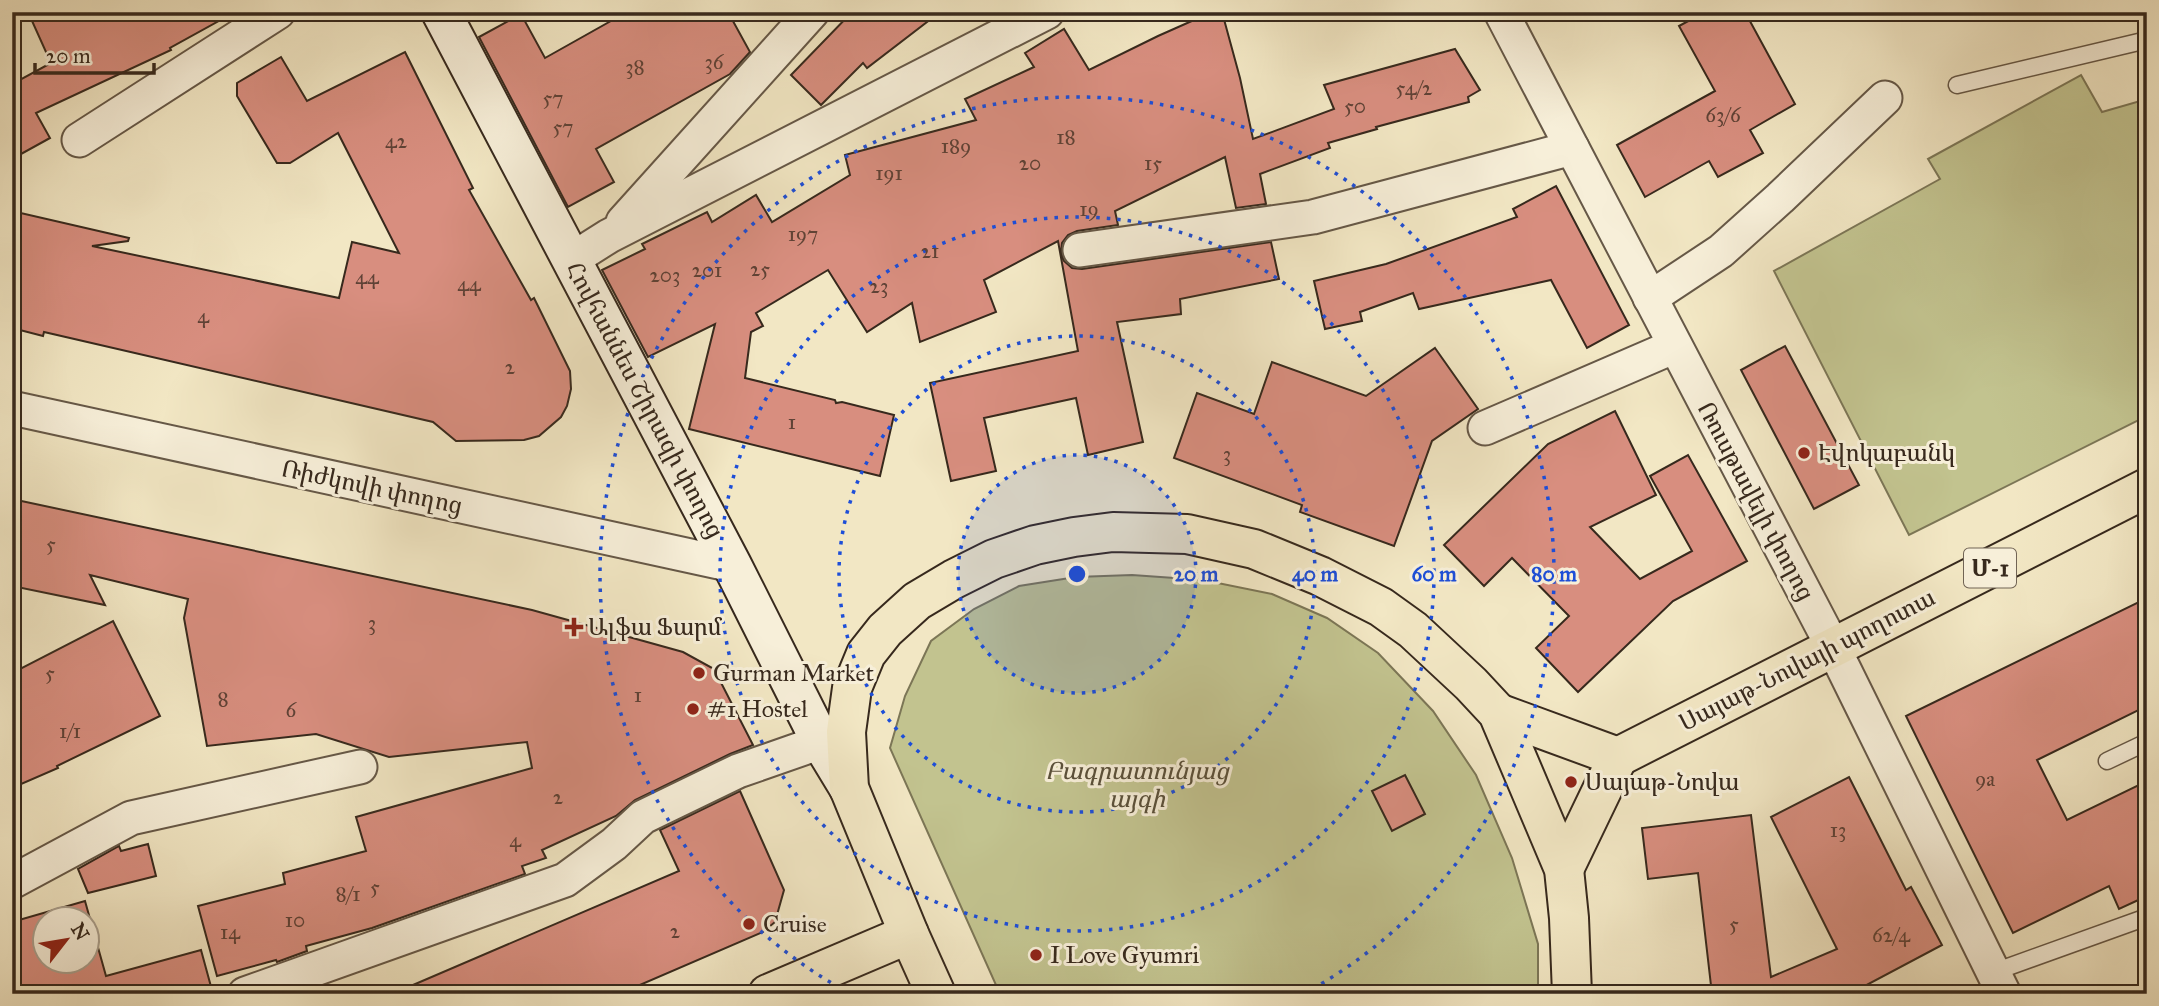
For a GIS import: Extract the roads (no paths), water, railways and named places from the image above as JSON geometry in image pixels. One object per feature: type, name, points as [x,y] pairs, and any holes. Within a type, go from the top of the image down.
[{"type":"highway","name":"Սայաթ-Նովայի պողոտա","points":[[1618,757],[2147,488]]},
{"type":"highway","points":[[936,994],[849,788],[846,733],[852,688],[866,654],[885,630],[917,601],[994,559],[1035,545],[1113,532],[1187,534],[1254,549],[1320,576],[1381,607],[1413,630],[1471,684],[1498,713],[1564,869],[1571,942],[1572,994]]},
{"type":"highway","points":[[1498,713],[1618,757],[1564,869]]},
{"type":"highway","points":[[768,994],[909,933]]},
{"type":"street","points":[[79,140],[278,12]]},
{"type":"street","name":"Հովհաննես Շիրազի փողոց","points":[[441,12],[732,565],[821,742],[849,788]]},
{"type":"street","points":[[609,236],[812,12]]},
{"type":"street","points":[[571,260],[609,236],[1046,12]]},
{"type":"street","name":"Ռուսթավելի փողոց","points":[[1501,12],[1833,647],[1999,983]]},
{"type":"street","points":[[1650,298],[1721,251],[1885,97]]},
{"type":"street","points":[[1080,250],[1314,217],[1572,148]]},
{"type":"street","points":[[1485,428],[1675,346]]},
{"type":"street","name":"Ռիժկովի փողոց","points":[[12,408],[732,565]]},
{"type":"street","points":[[246,994],[565,880],[614,844],[643,817],[738,771],[821,742]]},
{"type":"street","points":[[12,882],[131,818],[360,767]]},
{"type":"lane","points":[[1957,85],[2147,40]]},
{"type":"lane","points":[[2107,761],[2147,742]]},
{"type":"lane","points":[[1999,983],[2147,917]]},
{"type":"place","name":"Էվոկաբանկ","points":[[1804,453]]},
{"type":"place","name":"Ալֆա Ֆարմ","points":[[574,627]]},
{"type":"place","name":"Gurman Market","points":[[699,673]]},
{"type":"place","name":"#1 Hostel","points":[[693,709]]},
{"type":"place","name":"Սայաթ-Նովա","points":[[1571,782]]},
{"type":"place","name":"Cruise","points":[[749,924]]},
{"type":"place","name":"I Love Gyumri","points":[[1036,955]]},
{"type":"park label","name":"Բագրատունյաց այգի","points":[[1137,785]]}]
